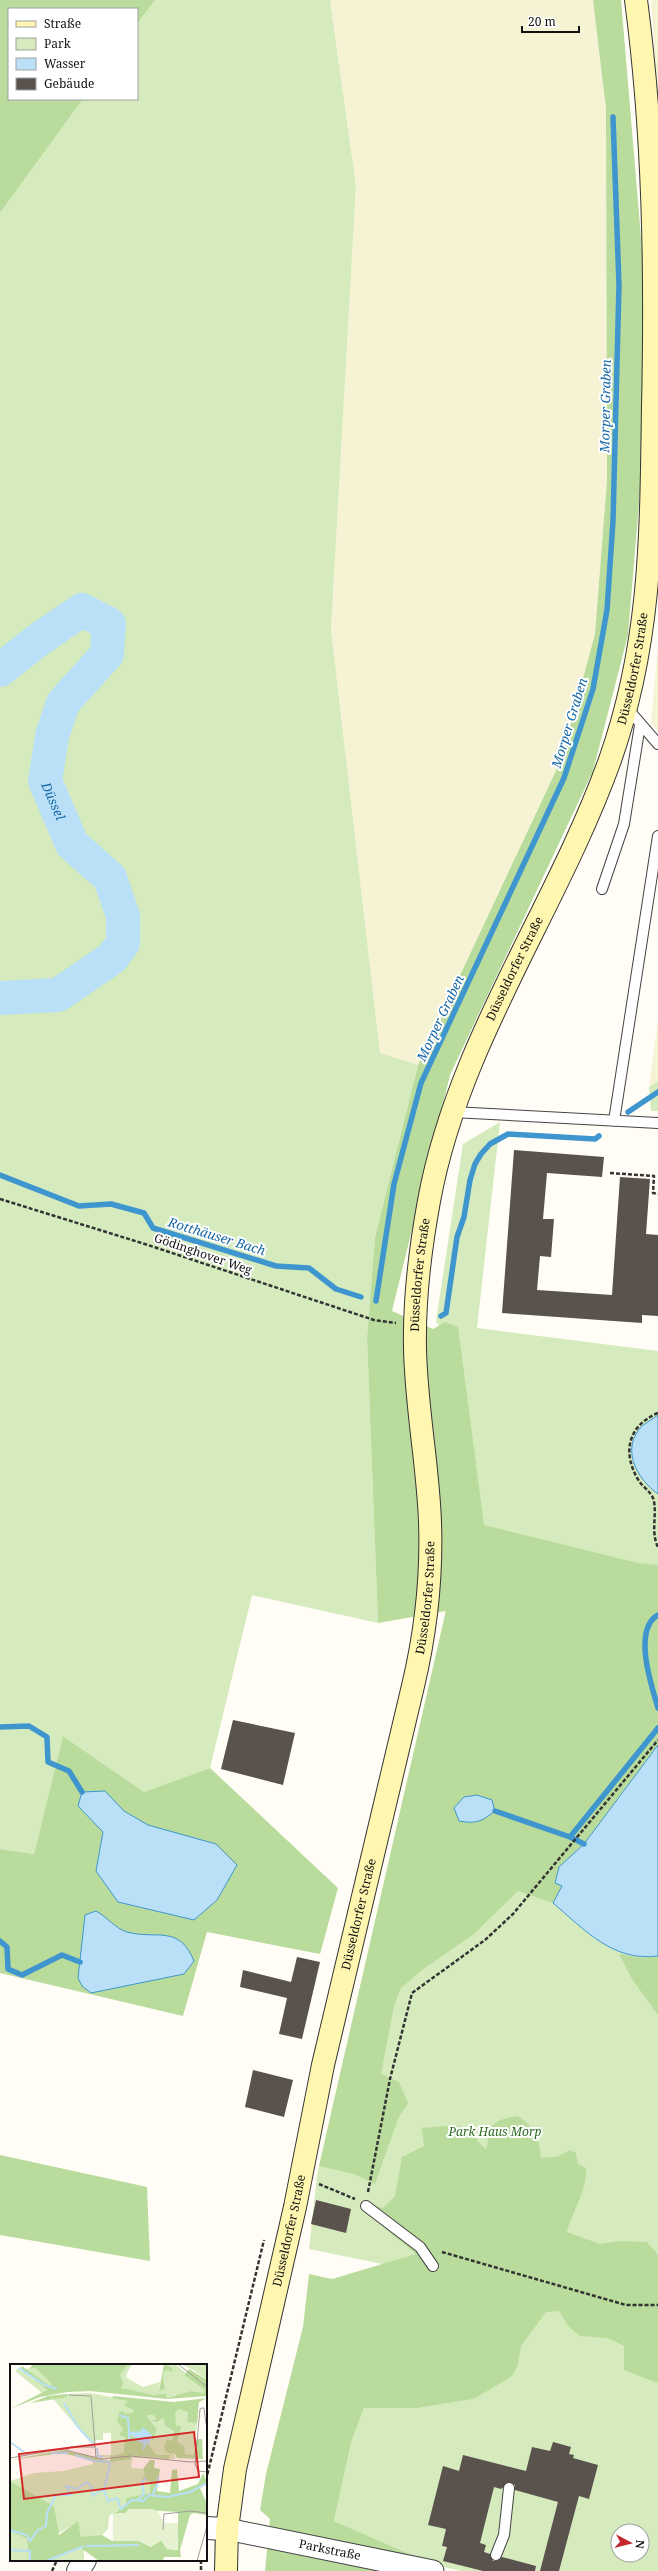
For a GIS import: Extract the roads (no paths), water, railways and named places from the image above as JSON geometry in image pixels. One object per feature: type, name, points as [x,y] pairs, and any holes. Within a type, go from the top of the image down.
[{"type":"main road","name":"Düsseldorfer Straße","points":[[226,2571],[216,2528],[235,2469],[295,2207],[323,2065],[424,1632],[429,1580],[430,1520],[417,1381],[416,1304],[429,1200],[452,1112],[481,1037],[598,790],[626,706],[644,624],[651,560],[655,249],[651,163],[636,0]]},
{"type":"street","name":"Parkstraße","points":[[216,2528],[433,2571]]},
{"type":"street","points":[[78,2571],[84,2561]]},
{"type":"lane","points":[[626,706],[658,744]]},
{"type":"lane","points":[[602,889],[624,824],[640,724]]},
{"type":"lane","points":[[614,1121],[658,836]]},
{"type":"lane","points":[[452,1112],[658,1123]]},
{"type":"lane","points":[[366,2206],[420,2248],[433,2266]]},
{"type":"lane","points":[[496,2555],[504,2535],[509,2488]]},
{"type":"water","points":[[658,1415],[658,1494],[650,1488],[638,1472],[632,1454],[632,1444],[642,1426]]},
{"type":"water","points":[[658,1745],[658,1956],[642,1957],[613,1949],[601,1942],[588,1933],[553,1903],[562,1886],[555,1883],[559,1867],[584,1844]]},
{"type":"water","points":[[105,1791],[124,1811],[148,1825],[216,1844],[237,1865],[217,1900],[194,1920],[118,1902],[96,1871],[103,1832],[78,1806],[82,1792]]},
{"type":"water","points":[[477,1795],[492,1800],[495,1811],[486,1818],[478,1821],[459,1821],[454,1808],[464,1797]]},
{"type":"water","points":[[96,1911],[127,1932],[174,1938],[188,1949],[194,1961],[184,1974],[91,1993],[82,1986],[78,1978],[85,1915]]},
{"type":"waterway","name":"Morper Graben","points":[[376,1301],[394,1184],[421,1083],[564,778],[593,689],[607,610],[613,521],[619,285],[613,117]]},
{"type":"waterway","name":"Düssel","points":[[0,670],[38,640],[82,610],[109,624],[107,654],[63,703],[52,736],[45,781],[72,844],[110,878],[123,916],[123,943],[112,958],[58,995],[0,998]]},
{"type":"waterway","name":"Rotthäuser Bach","points":[[628,1112],[658,1092]]},
{"type":"waterway","name":"Rotthäuser Bach","points":[[441,1316],[446,1313],[457,1237],[464,1217],[470,1180],[475,1164],[481,1154],[490,1144],[508,1134],[595,1139],[599,1136]]},
{"type":"waterway","name":"Rotthäuser Bach","points":[[0,1175],[79,1206],[111,1204],[144,1213],[153,1228],[276,1266],[309,1268],[336,1289],[361,1297]]},
{"type":"waterway","points":[[658,1615],[650,1622],[646,1633],[645,1645],[646,1659],[658,1708]]},
{"type":"waterway","points":[[0,1727],[29,1726],[47,1737],[48,1762],[69,1771],[82,1792]]},
{"type":"waterway","points":[[495,1811],[570,1837],[658,1728]]},
{"type":"waterway","points":[[570,1837],[584,1844]]},
{"type":"waterway","points":[[0,1941],[7,1947],[8,1969],[22,1975],[62,1955],[80,1962]]},
{"type":"park label","name":"Park Haus Morp","points":[[495,2132]]}]
